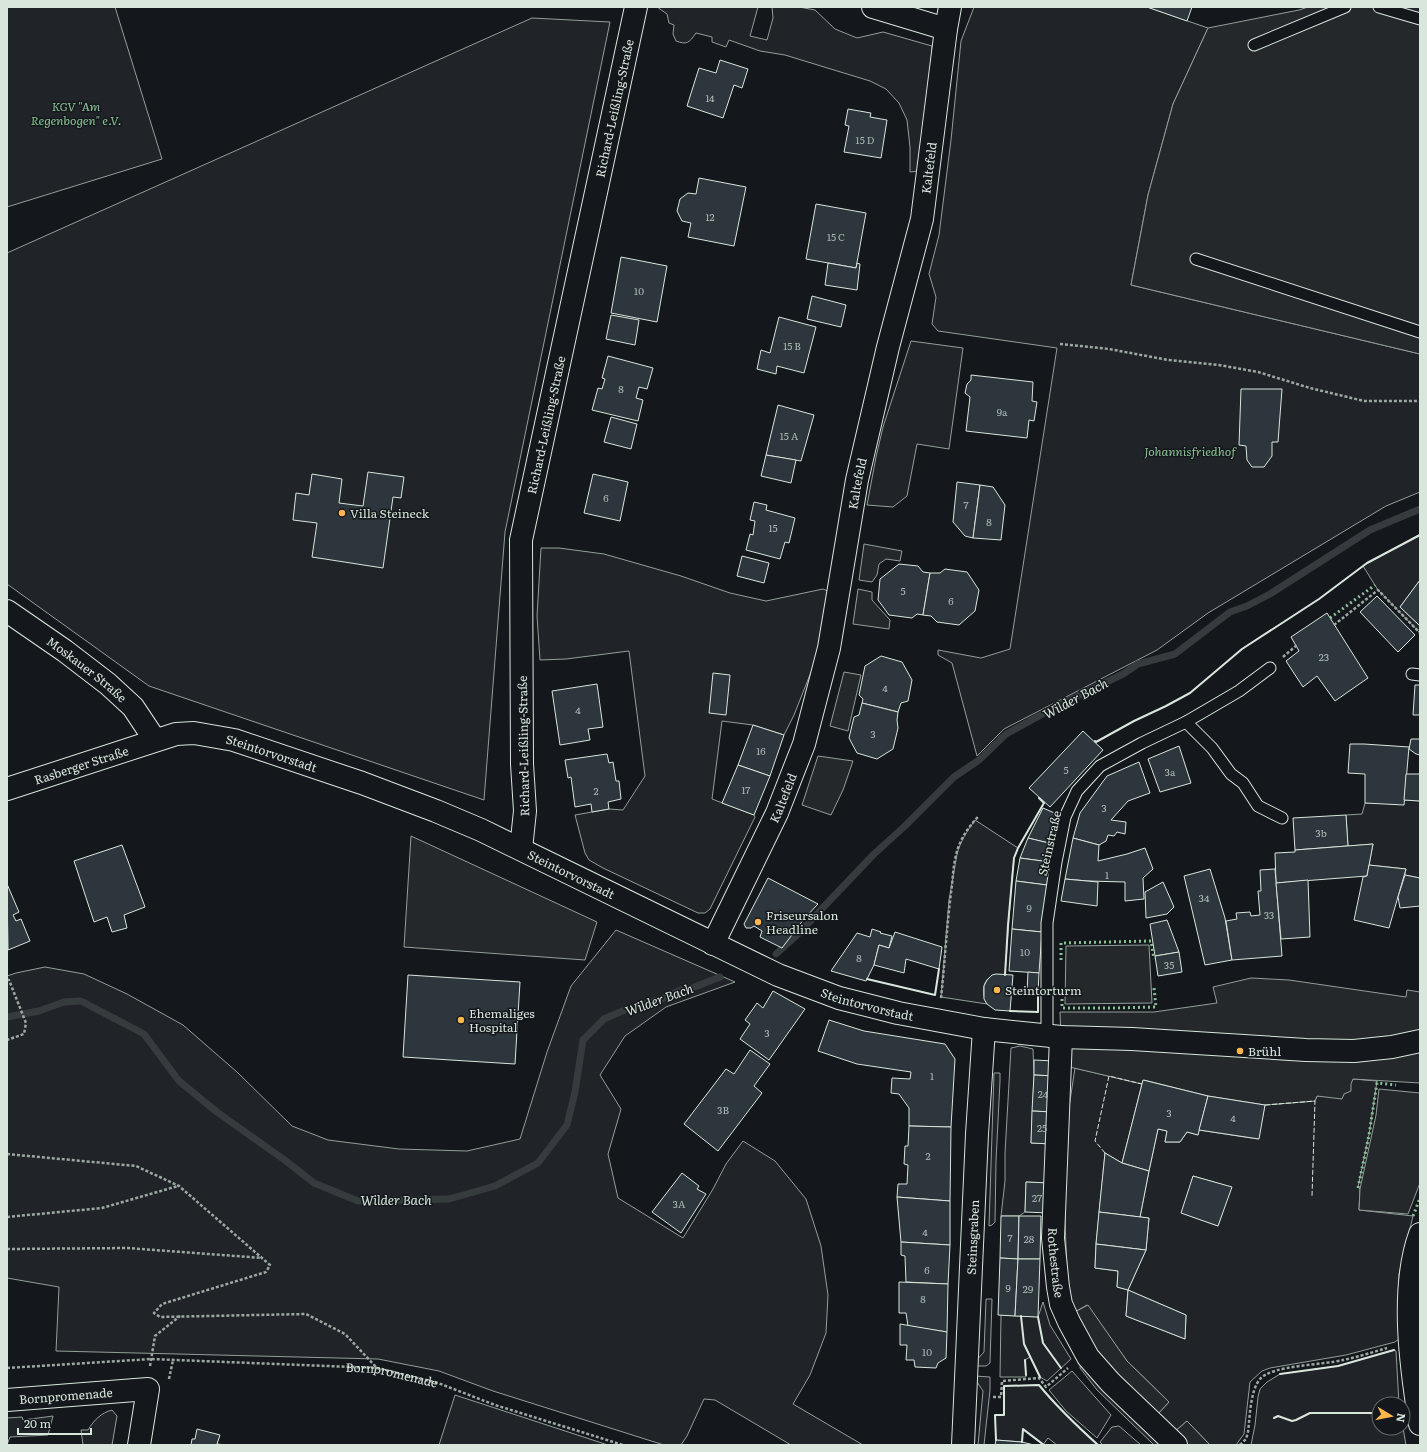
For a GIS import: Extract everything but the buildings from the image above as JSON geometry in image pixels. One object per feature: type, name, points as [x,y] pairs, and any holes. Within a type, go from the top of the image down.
[{"type":"street","name":"Richard-Leißling-Straße","points":[[521,849],[525,811],[522,764],[521,540],[636,7]]},
{"type":"street","points":[[873,7],[946,29]]},
{"type":"street","name":"Kaltefeld","points":[[719,947],[777,813],[804,744],[829,648],[857,480],[888,347],[922,219],[925,182],[950,7]]},
{"type":"street","name":"Moskauer Straße","points":[[7,610],[65,651],[108,684],[133,707],[155,740]]},
{"type":"street","name":"Steintorvorstadt","points":[[155,740],[176,734],[194,733],[234,740],[370,786],[481,830],[778,975],[839,998],[898,1013],[984,1029]]},
{"type":"street","name":"Rasberger Straße","points":[[7,789],[155,740]]},
{"type":"street","points":[[984,1029],[1054,1036],[1132,1039],[1306,1050],[1354,1051],[1392,1048],[1420,1041]]},
{"type":"street","name":"Steinsgraben","points":[[963,1445],[977,1134],[984,1029]]},
{"type":"street","name":"Rothestraße","points":[[1054,1036],[1053,1238],[1061,1304],[1069,1322],[1092,1361],[1111,1383],[1176,1445]]},
{"type":"street","points":[[1420,1234],[1416,1244],[1411,1274],[1415,1312],[1410,1346],[1412,1378],[1420,1424]]},
{"type":"street","name":"Bornpromenade","points":[[7,1400],[148,1389],[138,1445]]},
{"type":"lane","points":[[1254,45],[1345,7]]},
{"type":"lane","points":[[1379,7],[1420,19]]},
{"type":"lane","points":[[1196,259],[1420,332]]},
{"type":"lane","name":"Steinstraße","points":[[1054,1036],[1047,923],[1056,862],[1065,817],[1077,791],[1100,766],[1142,743],[1186,722],[1239,691],[1270,668]]},
{"type":"lane","points":[[1186,722],[1212,748],[1231,774],[1243,784],[1258,806],[1282,818]]},
{"type":"path","points":[[1060,344],[1109,349],[1168,360],[1219,365],[1258,372],[1310,388],[1364,401],[1420,401]]},
{"type":"path","points":[[1334,625],[1378,590],[1420,634]]},
{"type":"path","points":[[937,1020],[945,959],[948,908],[955,862],[958,848],[963,838],[972,823],[978,818]]},
{"type":"path","points":[[7,980],[9,980],[26,1023],[24,1034],[7,1040]]},
{"type":"path","points":[[7,1154],[136,1166],[179,1186],[270,1265],[266,1272],[162,1304],[154,1314],[160,1317],[306,1314],[346,1334],[378,1368]]},
{"type":"path","points":[[7,1217],[102,1208],[179,1186]]},
{"type":"path","points":[[7,1249],[128,1248],[262,1258]]},
{"type":"path","points":[[151,1359],[155,1336],[180,1316]]},
{"type":"path","points":[[1240,1445],[1246,1439],[1254,1388],[1260,1378],[1279,1370],[1342,1361],[1388,1347]]},
{"type":"path","name":"Bornpromenade","points":[[7,1368],[151,1359],[378,1368],[438,1383],[495,1405],[623,1445]]},
{"type":"path","points":[[169,1381],[173,1360]]},
{"type":"path","points":[[993,1397],[1001,1397],[1002,1381],[1038,1378],[1046,1387],[1070,1366]]},
{"type":"green space","name":"KGV \"Am Regenbogen\" e.V.","points":[[7,7],[115,7],[162,159],[7,207]]},
{"type":"green space","points":[[657,7],[758,7],[750,36],[767,40],[773,18],[772,7],[799,7],[815,10],[835,29],[857,38],[883,32],[932,46],[932,64],[919,171],[910,172],[910,147],[907,120],[899,103],[886,89],[870,81],[785,55],[760,51],[729,40],[726,47],[712,42],[712,37],[696,33],[688,42],[683,43],[676,41],[673,34],[674,25],[669,23],[667,14]]},
{"type":"green space","name":"Johannisfriedhof","points":[[974,7],[1147,7],[1208,28],[1173,104],[1148,195],[1131,285],[1420,354],[1420,492],[1386,506],[1208,613],[1157,650],[1004,729],[977,756],[952,663],[938,655],[938,650],[981,658],[1010,649],[1057,348],[938,331],[932,324],[936,297],[929,274],[939,235],[951,140],[961,41]]},
{"type":"green space","points":[[532,18],[610,22],[505,532],[484,800],[149,686],[7,584],[7,253]]},
{"type":"green space","points":[[911,341],[963,348],[949,449],[917,444],[907,496],[893,507],[867,505],[883,427]]},
{"type":"green space","points":[[1420,534],[1420,580],[1400,607],[1420,626],[1420,633],[1378,590],[1363,566]]},
{"type":"green space","points":[[541,548],[559,548],[604,554],[681,576],[730,593],[766,601],[823,589],[830,592],[817,657],[794,715],[784,735],[753,725],[722,721],[712,799],[754,815],[755,817],[710,909],[705,913],[698,913],[603,868],[589,860],[585,853],[575,815],[609,809],[623,810],[645,776],[629,651],[566,659],[540,660],[537,616]]},
{"type":"green space","points":[[1404,800],[1420,801],[1420,878],[1405,875],[1406,869],[1369,865],[1373,844],[1348,846],[1346,815],[1362,814],[1365,803]]},
{"type":"green space","points":[[975,820],[1018,848],[1014,858],[1012,876],[1005,975],[993,975],[986,981],[983,993],[987,1004],[941,997],[949,900],[957,854],[964,837]]},
{"type":"green space","points":[[616,930],[735,982],[666,1007],[625,1036],[600,1075],[621,1109],[608,1154],[618,1198],[683,1238],[713,1189],[726,1164],[743,1141],[775,1161],[806,1199],[821,1246],[828,1295],[826,1333],[810,1375],[793,1404],[863,1445],[791,1445],[715,1400],[704,1399],[687,1436],[681,1445],[664,1445],[493,1391],[439,1371],[378,1359],[56,1351],[59,1287],[7,1278],[7,976],[45,967],[84,974],[127,994],[183,1025],[237,1072],[292,1126],[328,1140],[399,1149],[467,1151],[520,1139],[547,1052],[571,986]]},
{"type":"green space","points":[[1020,1046],[1033,1049],[1034,1075],[1031,1143],[1052,1144],[1050,1183],[1026,1182],[1025,1212],[1019,1216],[1001,1216],[1005,1181],[1005,1153],[1011,1048]]},
{"type":"green space","points":[[1075,1068],[1142,1084],[1122,1163],[1105,1153],[1096,1244],[1095,1268],[1118,1271],[1117,1287],[1128,1290],[1146,1250],[1149,1218],[1140,1217],[1158,1129],[1167,1131],[1165,1142],[1180,1142],[1187,1132],[1198,1135],[1199,1130],[1258,1139],[1265,1105],[1315,1101],[1317,1096],[1344,1094],[1353,1079],[1377,1081],[1369,1135],[1358,1187],[1360,1189],[1359,1210],[1413,1216],[1399,1274],[1399,1339],[1395,1342],[1346,1355],[1270,1368],[1262,1371],[1250,1382],[1244,1434],[1236,1445],[1210,1445],[1187,1421],[1173,1433],[1156,1416],[1169,1402],[1127,1361],[1087,1305],[1073,1313],[1068,1296],[1065,1221],[1066,1127]],"holes":[[[1193,1176],[1231,1187],[1218,1226],[1182,1213]],[[1128,1290],[1186,1315],[1185,1339],[1126,1316]]]},
{"type":"green space","points":[[994,1073],[1000,1073],[1000,1081],[995,1222],[989,1226]]},
{"type":"green space","points":[[986,1299],[992,1299],[990,1363],[986,1366],[975,1366],[975,1362],[984,1352]]},
{"type":"green space","points":[[1043,1302],[1050,1325],[1071,1359],[1047,1381],[1040,1377],[1030,1357],[1025,1360],[1026,1377],[1000,1377],[1001,1315],[1038,1317]]},
{"type":"green space","points":[[1394,1350],[1396,1351],[1399,1396],[1371,1396],[1371,1436],[1404,1436],[1406,1445],[1251,1445],[1260,1389],[1267,1382],[1280,1374],[1338,1366]]},
{"type":"green space","points":[[1072,1371],[1111,1415],[1097,1438],[1066,1411],[1049,1390]]},
{"type":"green space","points":[[975,1376],[990,1377],[984,1445],[978,1445],[983,1391],[975,1379]]},
{"type":"green space","points":[[1039,1385],[1067,1416],[1098,1445],[1057,1445],[1048,1438],[1043,1445],[1023,1430],[1022,1442],[996,1440],[995,1415],[1004,1415],[1004,1386]]},
{"type":"green space","points":[[455,1395],[608,1445],[439,1445]]},
{"type":"green space","points":[[112,1410],[117,1416],[112,1445],[83,1445],[81,1430],[88,1430],[98,1417]]},
{"type":"green space","points":[[53,1416],[48,1435],[10,1437],[7,1445],[7,1418],[22,1417],[23,1420]]},
{"type":"green space","points":[[1119,1426],[1141,1445],[1103,1445],[1100,1442],[1112,1427]]},
{"type":"shaded area","points":[[1308,7],[1420,7],[1420,354],[1131,285],[1148,195],[1173,104],[1208,28]]},
{"type":"shaded area","points":[[864,544],[902,551],[900,561],[886,559],[879,564],[877,575],[872,582],[859,580]]},
{"type":"shaded area","points":[[858,589],[872,592],[872,600],[890,620],[889,629],[853,624]]},
{"type":"shaded area","points":[[844,672],[861,675],[848,731],[830,726]]},
{"type":"shaded area","points":[[818,756],[853,761],[843,790],[831,815],[802,805]]},
{"type":"shaded area","points":[[411,836],[597,922],[585,960],[404,947]]},
{"type":"shaded area","points":[[1149,945],[1152,1003],[1065,1004],[1066,946]]},
{"type":"shaded area","name":"Brühl","points":[[1251,978],[1289,980],[1406,997],[1407,990],[1420,992],[1420,1083],[1353,1079],[1351,1091],[1344,1094],[1342,1099],[1317,1096],[1315,1101],[1265,1105],[1208,1096],[1144,1080],[1142,1084],[1061,1065],[1060,1012],[1154,1012],[1217,1003],[1213,987]]},
{"type":"shaded area","points":[[1379,1089],[1420,1093],[1420,1183],[1408,1214],[1359,1210],[1360,1189],[1376,1115]]},
{"type":"shaded area","points":[[1088,1305],[1127,1361],[1169,1402],[1156,1416],[1113,1374],[1081,1333],[1073,1313]]},
{"type":"shaded area","points":[[1081,1358],[1165,1445],[1154,1445],[1097,1390],[1080,1368]]},
{"type":"shaded area","points":[[1187,1421],[1210,1445],[1186,1445],[1173,1433]]},
{"type":"waterway","name":"Wilder Bach","points":[[776,954],[795,937],[874,854],[906,825],[954,777],[979,760],[1006,734],[1061,704],[1123,674],[1138,664],[1175,654],[1230,612],[1247,606],[1270,594],[1370,530],[1420,509]]},
{"type":"waterway","name":"Wilder Bach","points":[[7,1017],[39,1011],[64,1002],[81,1001],[144,1034],[179,1081],[217,1112],[286,1161],[314,1183],[358,1201],[449,1199],[495,1186],[538,1163],[567,1125],[575,1092],[583,1040],[604,1019],[627,1009],[664,998],[681,990],[692,988],[720,977]]},
{"type":"hedge","points":[[1330,618],[1375,585]]},
{"type":"hedge","points":[[1061,960],[1061,943],[1151,941],[1154,959]]},
{"type":"hedge","points":[[1062,989],[1062,1008],[1113,1008],[1156,1007],[1154,988]]},
{"type":"hedge","points":[[1358,1188],[1369,1135],[1377,1083],[1396,1085]]},
{"type":"hedge","points":[[1413,1216],[1420,1198]]},
{"type":"fence","points":[[1105,1153],[1095,1141],[1109,1076],[1142,1084]]},
{"type":"fence","points":[[1265,1105],[1315,1101],[1312,1196]]},
{"type":"wall","points":[[1095,741],[1096,742],[1190,693],[1242,649],[1319,599],[1367,563],[1420,535]]},
{"type":"wall","points":[[1005,975],[1014,858],[1018,848],[1044,803],[1039,798]]},
{"type":"wall","points":[[867,979],[935,995],[939,969]]},
{"type":"wall","points":[[1010,1011],[1038,1012],[1038,992]]},
{"type":"wall","points":[[1021,1316],[1024,1344],[1040,1377]]},
{"type":"wall","points":[[1038,1317],[1043,1343],[1061,1368]]},
{"type":"wall","points":[[1280,1374],[1338,1366],[1394,1350]]},
{"type":"wall","points":[[1025,1360],[1026,1375]]},
{"type":"wall","points":[[996,1440],[995,1415],[1004,1415],[1004,1386],[1039,1385],[1067,1416],[1098,1445]]},
{"type":"wall","points":[[1274,1418],[1278,1416],[1292,1421],[1310,1413],[1371,1413]]},
{"type":"wall","points":[[1022,1442],[1023,1429],[1044,1445]]},
{"type":"place","name":"Villa Steineck","points":[[342,513]]},
{"type":"place","name":"Friseursalon Headline","points":[[758,922]]},
{"type":"place","name":"Steintorturm","points":[[997,990]]},
{"type":"place","name":"Ehemaliges Hospital","points":[[461,1020]]},
{"type":"place","name":"Brühl","points":[[1240,1051]]}]
